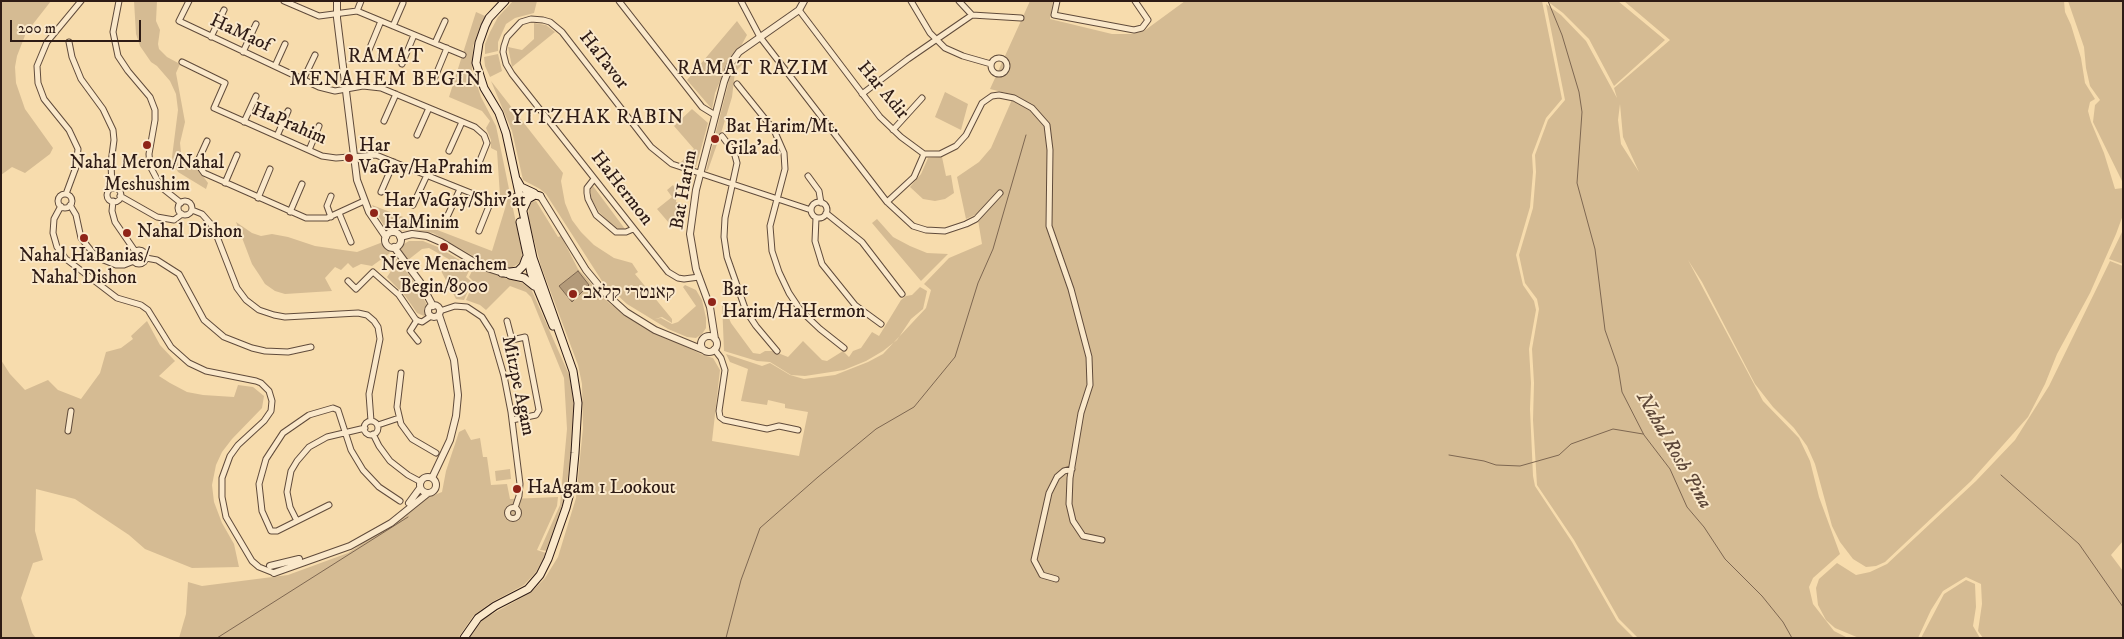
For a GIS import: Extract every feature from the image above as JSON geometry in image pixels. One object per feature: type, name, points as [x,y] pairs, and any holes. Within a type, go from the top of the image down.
[{"type":"main road","points":[[464,638],[478,618],[495,606],[528,589],[544,567],[562,520],[572,485],[577,397],[575,380],[568,355],[533,271],[523,215],[517,196],[516,178],[509,144],[499,113],[484,88],[476,63],[479,43],[485,26],[505,1]]},
{"type":"main road","points":[[499,113],[517,196],[526,250],[541,299],[572,372],[577,397]]},
{"type":"main road","points":[[516,178],[521,187],[537,195]]},
{"type":"main road","points":[[523,215],[524,206],[528,199],[537,195]]},
{"type":"main road","points":[[502,273],[514,273],[521,269],[525,263],[526,250]]},
{"type":"main road","points":[[510,275],[524,278],[531,283],[541,299]]},
{"type":"street","points":[[66,194],[76,167],[78,149],[70,130],[44,98],[38,83],[37,66],[47,42],[81,1]]},
{"type":"street","points":[[119,1],[113,32],[118,56],[150,97],[155,110],[149,154],[150,166],[161,187],[180,203],[188,202],[192,210],[202,214],[210,223],[237,288],[246,300],[259,310],[285,317],[358,313],[367,315],[374,320],[380,335],[369,394],[371,421]]},
{"type":"street","name":"HaMaof","points":[[189,1],[179,22],[303,80],[327,90],[346,90],[368,86],[381,88],[475,128],[484,135],[487,144],[479,163]]},
{"type":"street","points":[[284,1],[312,14],[326,16],[357,11],[463,55]]},
{"type":"street","points":[[337,1],[354,156],[364,201],[372,217],[386,237],[388,245],[394,248],[420,282],[433,306]]},
{"type":"street","points":[[357,11],[361,1]]},
{"type":"street","points":[[619,1],[702,108],[715,115]]},
{"type":"street","points":[[741,1],[760,37],[887,202],[913,226],[926,230],[945,230],[976,219],[1000,193]]},
{"type":"street","points":[[799,10],[804,1]]},
{"type":"street","points":[[911,1],[922,22],[936,40],[954,52],[991,64]]},
{"type":"street","points":[[959,1],[972,15]]},
{"type":"street","points":[[1057,1],[1054,16],[1134,30],[1142,28],[1148,20],[1135,1]]},
{"type":"street","points":[[393,26],[403,4]]},
{"type":"street","points":[[211,36],[224,10]]},
{"type":"street","name":"Bat Harim","points":[[715,339],[710,307],[699,277],[691,247],[690,234],[692,209],[715,115],[731,63],[739,52],[799,10]]},
{"type":"street","name":"Har Adir","points":[[799,10],[880,117],[893,130],[924,154]]},
{"type":"street","points":[[862,94],[972,15],[1021,18]]},
{"type":"street","name":"HaTavor","points":[[521,22],[537,18],[555,26],[651,147],[672,164],[811,210]]},
{"type":"street","points":[[369,50],[382,21]]},
{"type":"street","points":[[435,43],[445,21]]},
{"type":"street","name":"HaHermon","points":[[521,22],[507,37],[503,52],[506,64],[668,272],[684,279],[699,277]]},
{"type":"street","points":[[243,52],[256,24]]},
{"type":"street","points":[[402,64],[414,35]]},
{"type":"street","points":[[69,42],[81,79],[103,108],[113,130],[112,188],[107,194],[108,198],[113,201]]},
{"type":"street","points":[[274,66],[285,44]]},
{"type":"street","points":[[435,77],[447,48]]},
{"type":"street","points":[[303,80],[315,55]]},
{"type":"street","name":"HaPrahim","points":[[182,62],[225,83],[214,108],[244,122],[328,158],[371,154],[491,201],[479,231]]},
{"type":"street","points":[[738,84],[769,123],[781,145],[785,168],[771,219],[770,242],[775,262],[794,303],[820,329],[844,348]]},
{"type":"street","points":[[384,121],[396,94]]},
{"type":"street","points":[[887,202],[914,177],[924,154],[940,154],[956,146],[966,135],[982,103],[992,96],[999,95],[1014,98],[1039,114],[1049,131],[1049,226],[1071,289],[1089,357],[1090,385],[1081,413],[1072,469],[1069,504],[1073,521],[1083,536],[1102,540]]},
{"type":"street","points":[[244,122],[256,96]]},
{"type":"street","points":[[893,130],[922,98]]},
{"type":"street","points":[[416,135],[429,108]]},
{"type":"street","points":[[277,136],[288,111]]},
{"type":"street","points":[[449,151],[462,122]]},
{"type":"street","points":[[309,150],[319,126]]},
{"type":"street","points":[[722,136],[736,157],[737,169],[726,209],[724,226],[727,257],[746,311],[777,351]]},
{"type":"street","points":[[207,141],[197,163],[204,173],[290,212],[313,220],[331,217],[364,201]]},
{"type":"street","points":[[225,183],[236,155]]},
{"type":"street","points":[[381,192],[394,162]]},
{"type":"street","points":[[258,198],[270,169]]},
{"type":"street","points":[[413,205],[427,175]]},
{"type":"street","points":[[808,176],[819,191],[821,203],[826,208],[826,213],[862,242],[902,294]]},
{"type":"street","points":[[594,179],[587,188],[587,193],[596,214],[616,232],[626,232],[633,229]]},
{"type":"street","points":[[290,212],[302,184]]},
{"type":"street","points":[[112,188],[117,189],[120,196],[157,217],[174,220],[182,214],[189,214],[192,210]]},
{"type":"street","points":[[447,217],[460,188]]},
{"type":"street","points":[[66,194],[62,194],[58,198],[61,206],[54,219],[53,233],[57,247],[66,259],[122,301],[148,310],[171,347],[189,363],[206,370],[261,384],[269,391],[272,406],[268,417],[242,440],[233,451],[224,471],[222,484],[222,497],[226,517],[252,561],[259,567],[274,573],[350,546],[391,523],[427,494],[433,493],[437,487],[436,482],[432,478],[424,478],[402,510],[347,543],[324,552],[259,567]]},
{"type":"street","points":[[61,206],[66,208],[70,205],[72,199],[66,194]]},
{"type":"street","points":[[517,196],[537,195],[586,270],[605,293],[640,321],[686,343],[706,351],[714,349],[717,344],[715,339],[705,338],[695,343],[686,343]]},
{"type":"street","points":[[113,201],[117,200],[120,196]]},
{"type":"street","points":[[331,196],[327,206],[331,217]]},
{"type":"street","points":[[113,201],[112,211],[115,222],[136,251]]},
{"type":"street","points":[[180,203],[178,208],[182,214]]},
{"type":"street","points":[[821,203],[816,203],[811,210],[816,218],[815,242],[822,264],[855,305],[881,324]]},
{"type":"street","points":[[70,205],[76,215],[81,238],[93,253],[101,259],[116,265],[124,265],[134,261],[141,264],[146,258]]},
{"type":"street","points":[[816,218],[822,218],[826,213]]},
{"type":"street","points":[[338,214],[351,242]]},
{"type":"street","points":[[386,237],[394,232],[400,237]]},
{"type":"street","points":[[400,237],[412,234],[427,236],[442,242],[481,266],[502,273],[510,275],[533,271]]},
{"type":"street","points":[[394,248],[400,243],[400,237]]},
{"type":"street","points":[[136,251],[142,251],[146,258],[157,260],[179,274],[204,320],[224,337],[265,351],[288,352],[311,347]]},
{"type":"street","points":[[134,261],[133,255],[136,251]]},
{"type":"street","points":[[348,281],[356,289],[373,272],[398,295],[417,320],[422,322],[439,313]]},
{"type":"street","points":[[431,316],[428,310],[433,306],[438,306],[454,360],[458,395],[456,416],[450,440],[432,478]]},
{"type":"street","name":"Mitzpe Agam","points":[[439,313],[456,306],[467,307],[486,321],[491,331],[504,376],[512,420],[520,484],[515,508]]},
{"type":"street","points":[[417,320],[410,332],[418,342]]},
{"type":"street","points":[[706,351],[702,346],[711,330],[712,320]]},
{"type":"street","points":[[507,321],[512,340],[524,337],[539,410],[536,415],[512,420]]},
{"type":"street","points":[[714,349],[721,358],[725,370],[719,411],[722,419],[767,429],[779,426],[798,430]]},
{"type":"street","points":[[401,372],[398,398],[399,418],[404,429],[412,439],[436,453]]},
{"type":"street","points":[[329,505],[274,532],[266,524],[259,493],[261,474],[266,459],[283,433],[318,411],[333,408],[338,410],[351,450],[363,470],[379,487],[400,501]]},
{"type":"street","points":[[68,431],[71,412]]},
{"type":"street","points":[[378,425],[399,418]]},
{"type":"street","points":[[365,428],[366,423],[371,421],[376,422],[378,425]]},
{"type":"street","points":[[374,434],[378,430],[378,425]]},
{"type":"street","points":[[297,521],[290,508],[287,492],[288,480],[293,466],[302,455],[318,442],[365,428]]},
{"type":"street","points":[[365,428],[368,433],[374,434]]},
{"type":"street","points":[[374,434],[379,446],[390,461],[421,485],[427,494]]},
{"type":"street","points":[[1056,579],[1042,575],[1034,560],[1049,493],[1057,476],[1064,471],[1072,469]]},
{"type":"shaded area","points":[[1,1],[51,1],[26,33],[15,67],[16,83],[25,109],[53,148],[50,154],[25,173],[12,167],[1,175]]},
{"type":"shaded area","points":[[134,1],[157,1],[156,21],[160,30],[159,49],[167,57],[180,64],[176,73],[185,122],[180,143],[181,152],[184,159],[195,165],[208,183],[206,189],[178,172],[173,162],[178,110],[176,94],[170,81],[151,62],[140,46],[136,34]]},
{"type":"shaded area","points":[[513,1],[537,1],[534,13],[515,18],[506,24],[498,42],[498,51],[485,54],[485,44],[490,32],[498,17]]},
{"type":"shaded area","points":[[1030,1],[1053,1],[1050,19],[1112,34],[1133,34],[1144,31],[1185,1],[1542,1],[1562,99],[1546,118],[1532,155],[1533,172],[1530,207],[1516,255],[1523,285],[1534,301],[1536,310],[1529,349],[1533,476],[1535,486],[1572,542],[1617,621],[1634,638],[469,638],[478,624],[485,618],[530,593],[545,578],[558,557],[576,498],[583,428],[582,384],[578,365],[541,266],[528,218],[529,203],[536,201],[558,237],[561,236],[578,269],[609,303],[637,323],[713,358],[720,370],[712,441],[799,456],[808,412],[785,408],[785,404],[768,400],[767,405],[741,401],[748,369],[730,362],[726,354],[762,366],[770,363],[790,375],[804,379],[835,375],[868,362],[883,354],[926,308],[931,290],[924,284],[949,258],[982,244],[977,214],[966,219],[957,177],[979,162],[991,148],[1014,95],[990,89]]},
{"type":"shaded area","points":[[1547,1],[1618,1],[1665,40],[1614,86],[1589,39],[1563,13]]},
{"type":"shaded area","points":[[1624,1],[2064,1],[2065,12],[2081,58],[2085,83],[2095,99],[2090,102],[2088,111],[2091,122],[2104,153],[2115,189],[2123,188],[2123,215],[2116,234],[2090,293],[2057,354],[2045,384],[2028,417],[1971,481],[1885,562],[1876,566],[1866,567],[1853,559],[1840,542],[1832,526],[1815,464],[1807,446],[1794,428],[1773,407],[1755,384],[1702,282],[1688,260],[1763,401],[1799,438],[1810,461],[1819,497],[1840,554],[1813,578],[1809,587],[1813,604],[1834,631],[1848,638],[1637,637],[1619,619],[1574,540],[1537,485],[1533,420],[1534,383],[1532,349],[1539,309],[1537,299],[1525,283],[1519,255],[1533,208],[1536,172],[1535,155],[1548,120],[1565,100],[1546,4],[1561,15],[1586,41],[1617,98],[1614,88],[1670,40]],"holes":[[[1620,104],[1623,137],[1639,172],[1621,144],[1618,120]]]},
{"type":"shaded area","points":[[2068,1],[2123,1],[2123,183],[2093,122],[2095,105],[2100,100],[2090,86],[2084,47]]},
{"type":"shaded area","points":[[476,12],[485,16],[473,46],[472,70],[481,97],[496,126],[522,252],[521,262],[511,268],[503,269],[480,260],[433,233],[414,230],[390,231],[386,229],[372,205],[492,251],[507,202],[500,196],[497,151],[491,148],[491,140],[486,128],[490,121],[482,111],[449,97]]},
{"type":"shaded area","points":[[737,21],[747,35],[741,46],[730,57],[715,93],[712,109],[687,80]]},
{"type":"shaded area","points":[[534,23],[546,25],[555,32],[512,67],[508,47],[522,50],[534,39]]},
{"type":"shaded area","points":[[498,54],[502,71],[490,77],[485,66],[484,57]]},
{"type":"shaded area","points":[[741,59],[744,63],[735,72],[732,97],[708,170],[706,171],[731,73]]},
{"type":"shaded area","points":[[491,81],[563,173],[561,181],[565,203],[572,220],[581,232],[594,245],[614,258],[632,263],[638,272],[635,274],[672,319],[672,323],[662,317],[655,319],[661,318],[672,324],[678,322],[696,306],[683,287],[685,285],[696,290],[702,300],[706,318],[706,328],[702,334],[696,338],[687,337],[668,329],[627,304],[602,281],[546,194],[523,180],[512,131]]},
{"type":"shaded area","points":[[945,92],[968,104],[961,130],[935,117]]},
{"type":"shaded area","points":[[692,109],[708,123],[696,167],[680,163],[694,149],[674,126]]},
{"type":"shaded area","points":[[942,157],[946,176],[951,175],[954,193],[945,199],[935,201],[923,199],[910,187],[921,174],[928,158]]},
{"type":"shaded area","points":[[673,185],[677,192],[676,202],[683,204],[683,229],[669,223],[657,209],[672,197],[667,190]]},
{"type":"shaded area","points":[[593,186],[625,229],[618,229],[599,212],[591,198]]},
{"type":"shaded area","points":[[877,219],[893,237],[910,246],[927,253],[948,254],[921,281],[872,223]]},
{"type":"shaded area","points":[[236,222],[252,233],[261,236],[272,234],[315,246],[357,252],[383,242],[390,253],[372,266],[361,264],[353,268],[348,263],[341,270],[335,267],[325,278],[332,291],[285,294],[275,291],[265,284],[252,264]]},
{"type":"shaded area","points":[[2123,230],[2123,264],[2109,259]]},
{"type":"shaded area","points":[[409,241],[423,241],[438,247],[471,267],[466,277],[472,282],[464,300],[456,299],[440,269],[452,261],[429,248],[422,249],[408,260],[401,250],[402,245]]},
{"type":"shaded area","points":[[394,255],[415,283],[427,305],[427,314],[424,316],[417,313],[406,297],[387,277],[391,271],[384,261]]},
{"type":"shaded area","points":[[2110,261],[2123,266],[2123,541],[2111,555],[2123,571],[2123,638],[1983,638],[1978,631],[1982,604],[1981,584],[1966,577],[1943,591],[1931,610],[1918,638],[1859,638],[1835,628],[1826,620],[1818,605],[1816,588],[1819,579],[1837,563],[1856,575],[1870,572],[1887,564],[1976,481],[2015,440],[2049,386]]},
{"type":"shaded area","points":[[474,267],[522,283],[531,289],[570,377],[574,407],[573,445],[563,507],[548,551],[540,550],[560,505],[567,429],[564,378],[531,297],[526,292],[510,286],[486,310],[480,305],[466,300],[474,282],[469,277]]},
{"type":"shaded area","name":"קאנטרי קלאב","points":[[578,271],[589,285],[572,302],[559,286]]},
{"type":"shaded area","points":[[920,287],[927,291],[923,309],[911,319],[897,340],[866,361],[844,370],[805,376],[791,375],[770,362],[757,361],[724,351],[722,302],[731,323],[753,353],[760,354],[765,351],[773,351],[788,357],[803,341],[822,360],[827,361],[843,351],[849,357],[853,351],[861,348],[872,332],[879,336],[901,300],[906,296],[912,295]]},
{"type":"shaded area","points":[[147,321],[160,345],[175,361],[159,376],[187,392],[234,397],[238,385],[253,387],[264,396],[262,408],[222,452],[216,465],[212,485],[214,502],[222,523],[234,544],[239,567],[192,568],[145,549],[129,535],[75,499],[36,489],[35,531],[43,560],[33,563],[21,598],[32,633],[36,638],[1,638],[1,360],[10,374],[25,390],[48,380],[58,390],[81,399],[100,373],[106,352],[121,348],[133,339],[131,336]]},
{"type":"shaded area","points":[[465,429],[471,440],[480,438],[483,457],[487,457],[491,485],[507,484],[510,499],[558,497],[557,506],[537,550],[546,553],[536,572],[524,585],[492,602],[474,615],[458,638],[179,638],[186,614],[188,582],[202,586],[288,575],[348,553],[410,512],[424,499],[442,492],[446,471],[459,432]]},
{"type":"shaded area","points":[[510,469],[511,479],[496,481],[495,471]]},
{"type":"shaded area","points":[[1966,580],[1975,584],[1976,607],[1973,626],[1980,638],[1921,638],[1944,594]]},
{"type":"waterway","name":"Nahal Rosh Pina","points":[[1548,1],[1562,35],[1579,92],[1582,112],[1577,183],[1595,249],[1605,330],[1618,367],[1622,392],[1644,435],[1670,469],[1687,507],[1704,527],[1725,559],[1762,596],[1783,622],[1792,638]]},
{"type":"waterway","points":[[726,638],[741,580],[760,528],[876,429],[914,407],[955,357],[978,283],[993,249],[1026,135]]},
{"type":"waterway","points":[[1449,455],[1496,465],[1520,466],[1559,455],[1571,444],[1613,429],[1643,434]]},
{"type":"waterway","points":[[2001,475],[2079,544],[2123,607]]},
{"type":"waterway","points":[[217,638],[408,517]]},
{"type":"place","name":"Bat Harim/Mt. Gila'ad","points":[[715,139]]},
{"type":"place","name":"Nahal Meron/Nahal Meshushim","points":[[147,145]]},
{"type":"place","name":"Har VaGay/HaPrahim","points":[[349,158]]},
{"type":"place","name":"Har VaGay/Shiv'at HaMinim","points":[[374,213]]},
{"type":"place","name":"Nahal Dishon","points":[[127,233]]},
{"type":"place","name":"Nahal HaBanias/ Nahal Dishon","points":[[84,238]]},
{"type":"place","name":"Neve Menachem Begin/8900","points":[[444,247]]},
{"type":"place","name":"קאנטרי קלאב","points":[[573,294]]},
{"type":"place","name":"Bat Harim/HaHermon","points":[[712,302]]},
{"type":"place","name":"HaAgam 1 Lookout","points":[[517,489]]},
{"type":"district","name":"RAMAT MENAHEM BEGIN","points":[[386,70]]},
{"type":"district","name":"RAMAT RAZIM","points":[[753,70]]},
{"type":"district","name":"YITZHAK RABIN","points":[[598,119]]}]
